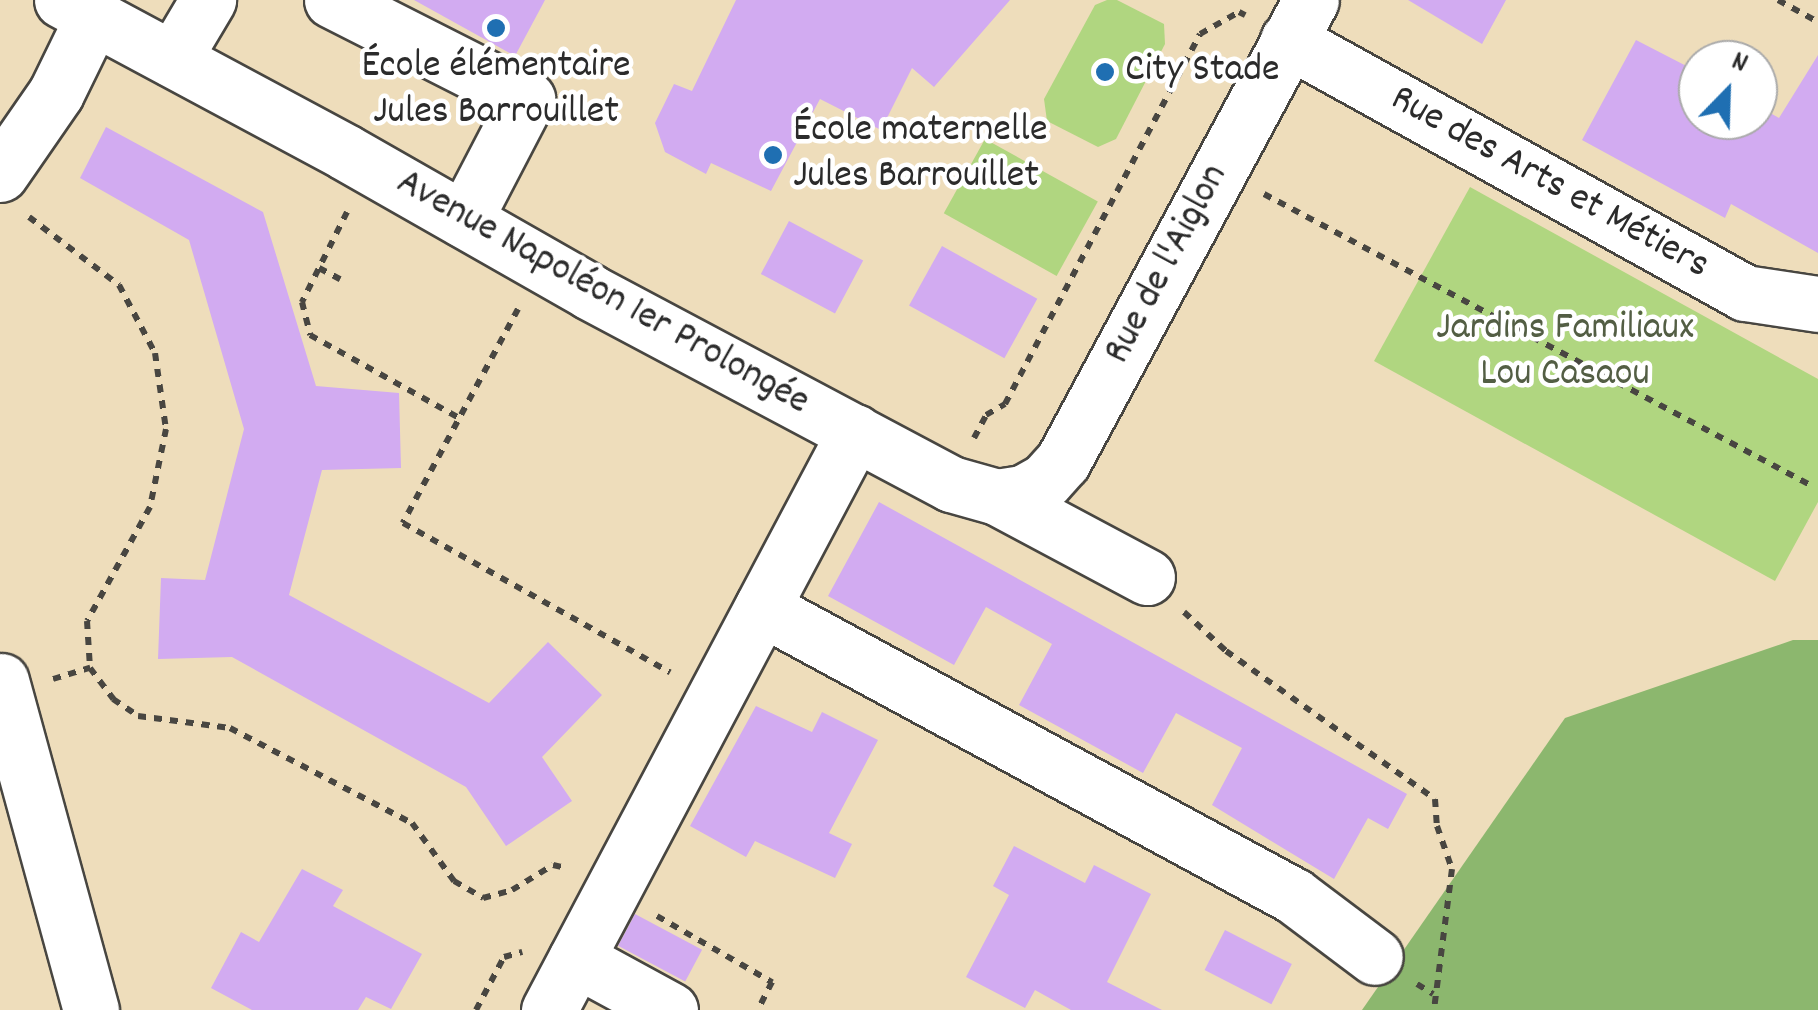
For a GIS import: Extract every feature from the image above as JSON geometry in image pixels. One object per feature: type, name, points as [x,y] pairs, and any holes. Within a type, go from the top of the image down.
[{"type":"street","points":[[172,60],[208,0]]},
{"type":"street","points":[[332,0],[527,100],[464,220]]},
{"type":"street","points":[[9,193],[56,92],[77,8]]},
{"type":"street","name":"Avenue Napoléon 1er Prolongée","points":[[77,8],[855,432],[1146,577]]},
{"type":"street","name":"Rue de l'Aiglon","points":[[974,490],[1034,488],[1064,461],[1299,20]]},
{"type":"street","name":"Rue des Arts et Métiers","points":[[1299,20],[1744,292],[1818,304]]},
{"type":"street","points":[[550,1010],[855,432]]},
{"type":"street","points":[[762,608],[1294,896],[1375,957]]},
{"type":"street","points":[[1,681],[91,1010]]},
{"type":"street","points":[[576,958],[670,1010]]},
{"type":"path","points":[[1778,0],[1818,22]]},
{"type":"path","points":[[974,490],[986,415],[1004,404],[1200,34],[1239,12],[1299,20]]},
{"type":"path","points":[[371,167],[302,302],[310,335],[460,418]]},
{"type":"path","points":[[1219,170],[1814,488]]},
{"type":"path","points":[[9,193],[119,285],[155,353],[166,429],[150,507],[87,621],[90,668],[113,699],[138,716],[230,728],[412,823],[454,881],[483,898],[512,890],[553,865],[578,870],[772,982],[758,1010]]},
{"type":"path","points":[[542,264],[403,522],[682,679]]},
{"type":"path","points":[[320,268],[340,279]]},
{"type":"path","points":[[1146,577],[1226,651],[1434,799],[1452,869],[1434,1010]]},
{"type":"green space","name":"City Stade","points":[[1117,0],[1164,24],[1165,44],[1116,139],[1098,147],[1047,121],[1044,99],[1095,5]]},
{"type":"green space","points":[[985,139],[1098,202],[1057,276],[944,213]]},
{"type":"green space","name":"Jardins Familiaux Lou Casaou","points":[[1470,187],[1818,379],[1818,502],[1775,581],[1374,361]]},
{"type":"green space","points":[[1793,640],[1818,640],[1818,1010],[1362,1010],[1565,718]]},
{"type":"building","name":"École élémentaire Jules Barrouillet","points":[[414,0],[545,0],[515,56]]},
{"type":"building","points":[[736,0],[1010,0],[934,87],[912,68],[881,130],[820,99],[771,191],[711,163],[706,174],[665,152],[655,123],[674,84],[692,91]]},
{"type":"building","points":[[1408,0],[1506,0],[1482,44]]},
{"type":"building","points":[[1636,40],[1678,62],[1678,140],[1778,140],[1778,117],[1818,55],[1818,253],[1731,204],[1725,218],[1582,140]]},
{"type":"building","points":[[106,127],[263,212],[316,386],[399,393],[401,468],[322,470],[289,595],[489,703],[548,642],[602,695],[542,757],[572,801],[506,846],[466,787],[232,657],[158,659],[161,578],[205,580],[244,429],[189,240],[80,178]]},
{"type":"building","points":[[789,221],[863,260],[835,313],[761,274]]},
{"type":"building","points":[[942,246],[1037,299],[1004,358],[909,305]]},
{"type":"building","points":[[879,502],[1407,794],[1388,829],[1368,818],[1334,879],[1212,805],[1242,748],[1176,713],[1143,773],[1019,705],[1052,644],[986,607],[954,665],[828,596]]},
{"type":"building","points":[[756,706],[812,732],[822,712],[878,740],[829,833],[852,844],[835,878],[755,841],[746,857],[690,826]]},
{"type":"building","points":[[1014,846],[1085,883],[1094,865],[1151,894],[1107,982],[1162,1010],[1071,1010],[1035,990],[1025,1008],[966,977],[1009,895],[993,886]]},
{"type":"building","points":[[302,869],[343,890],[333,906],[422,954],[391,1009],[366,997],[358,1010],[252,1010],[211,988],[241,932],[259,942]]},
{"type":"building","points":[[635,914],[702,950],[685,981],[618,946]]},
{"type":"building","points":[[1225,930],[1292,964],[1271,1004],[1205,970]]},
{"type":"place","name":"École élémentaire Jules Barrouillet","points":[[496,28]]},
{"type":"place","name":"City Stade","points":[[1105,72]]},
{"type":"place","name":"École maternelle Jules Barrouillet","points":[[773,155]]}]
